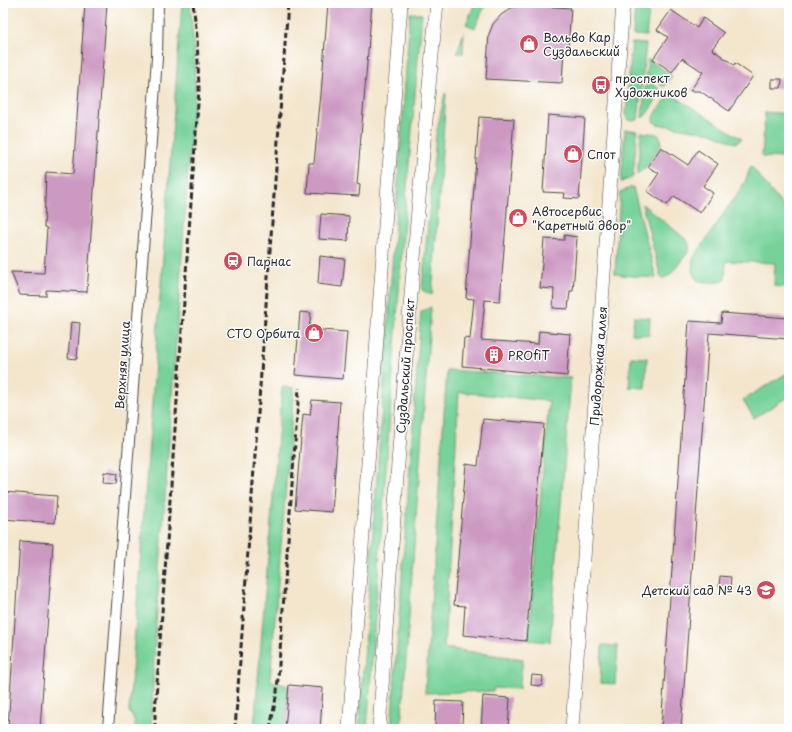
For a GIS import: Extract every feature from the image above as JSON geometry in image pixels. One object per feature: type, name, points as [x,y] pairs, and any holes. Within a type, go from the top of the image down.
[{"type":"main road","points":[[349,729],[401,3]]},
{"type":"main road","name":"Суздальский проспект","points":[[379,729],[410,300],[437,3]]},
{"type":"main road","name":"Придорожная аллея","points":[[572,729],[624,3]]},
{"type":"street","name":"Верхняя улица","points":[[108,729],[156,66],[158,3]]},
{"type":"green space","points":[[182,3],[190,3],[194,50],[195,91],[155,638],[151,729],[136,729],[134,720],[129,711]]},
{"type":"green space","points":[[475,3],[486,3],[475,28],[466,24]]},
{"type":"green space","points":[[635,3],[650,3],[646,36],[633,35]]},
{"type":"green space","points":[[410,13],[422,14],[404,222],[367,729],[359,729]]},
{"type":"green space","points":[[464,32],[463,53],[457,53]]},
{"type":"green space","points":[[632,43],[646,44],[638,120],[628,120],[626,114]]},
{"type":"green space","points":[[648,59],[672,76],[664,87],[646,75]]},
{"type":"green space","points":[[646,79],[662,91],[646,115],[642,118]]},
{"type":"green space","points":[[445,93],[432,295],[422,290],[436,135]]},
{"type":"green space","points":[[670,97],[677,98],[742,139],[736,143],[712,133],[657,124],[653,121],[656,114],[662,104]]},
{"type":"green space","points":[[765,112],[789,114],[787,158],[762,157]]},
{"type":"green space","points":[[625,129],[637,131],[633,177],[621,182]]},
{"type":"green space","points":[[641,132],[657,134],[660,137],[661,145],[645,168],[637,174]]},
{"type":"green space","points":[[751,166],[789,214],[789,284],[783,287],[774,286],[775,263],[726,261],[725,280],[711,283],[697,280],[692,271],[693,259],[745,182]]},
{"type":"green space","points":[[633,187],[656,278],[621,275],[615,273],[620,192]]},
{"type":"green space","points":[[642,204],[687,240],[689,244],[689,251],[670,275],[664,278],[661,278]]},
{"type":"green space","points":[[431,307],[401,729],[391,729],[421,312]]},
{"type":"green space","points":[[634,317],[650,318],[649,335],[632,334]]},
{"type":"green space","points":[[631,357],[647,358],[645,388],[629,387]]},
{"type":"green space","points":[[447,370],[571,378],[550,642],[528,640],[549,401],[459,392],[444,648],[523,659],[519,689],[494,688],[493,691],[425,693]]},
{"type":"green space","points":[[789,372],[789,396],[754,418],[743,400]]},
{"type":"green space","points":[[282,387],[294,388],[270,680],[288,686],[285,729],[254,729]]},
{"type":"green space","points":[[602,645],[618,646],[615,684],[600,683]]},
{"type":"building","points":[[85,3],[107,3],[87,292],[46,290],[46,296],[20,295],[11,272],[44,273],[47,228],[44,227],[46,172],[73,174]]},
{"type":"building","points":[[328,3],[372,3],[357,184],[360,185],[359,196],[307,193],[309,163],[314,163]]},
{"type":"building","points":[[524,5],[571,8],[568,49],[564,48],[562,83],[486,79],[489,34],[493,24],[501,15],[511,8]]},
{"type":"building","points":[[671,10],[697,28],[703,18],[724,33],[712,49],[734,65],[735,63],[753,76],[729,111],[700,91],[690,91],[703,72],[682,58],[672,72],[653,59],[668,37],[657,30]]},
{"type":"building","points":[[772,79],[782,79],[781,88],[772,88]]},
{"type":"building","points":[[548,115],[585,118],[579,199],[564,198],[565,193],[543,192]]},
{"type":"building","points":[[479,117],[514,119],[500,301],[485,300],[481,340],[538,344],[539,331],[570,334],[567,376],[462,366],[464,338],[470,339],[474,299],[466,298]]},
{"type":"building","points":[[661,147],[688,165],[698,150],[718,164],[703,186],[713,193],[700,213],[674,196],[667,205],[647,191],[659,173],[648,167]]},
{"type":"building","points":[[321,214],[349,216],[348,241],[319,239]]},
{"type":"building","points":[[564,235],[577,237],[573,291],[570,291],[568,309],[553,308],[554,289],[540,288],[544,239],[564,240]]},
{"type":"building","points":[[320,256],[345,259],[342,287],[318,284]]},
{"type":"building","points":[[300,312],[311,313],[309,329],[347,332],[343,379],[295,375]]},
{"type":"building","points":[[722,313],[789,318],[789,339],[709,333],[681,729],[661,729],[689,321],[721,323]]},
{"type":"building","points":[[71,322],[80,323],[77,359],[68,358]]},
{"type":"building","points":[[312,400],[340,402],[332,512],[295,509],[303,414],[310,415]]},
{"type":"building","points":[[483,419],[544,424],[526,641],[463,635],[465,606],[454,605],[466,464],[478,466]]},
{"type":"building","points":[[104,472],[117,474],[116,484],[103,483]]},
{"type":"building","points":[[3,492],[57,496],[55,523],[3,519]]},
{"type":"building","points":[[20,541],[53,543],[40,729],[8,729]]},
{"type":"building","points":[[720,576],[731,577],[730,588],[719,587]]},
{"type":"building","points":[[532,675],[543,676],[542,686],[531,685]]},
{"type":"building","points":[[289,685],[323,688],[320,729],[285,729]]},
{"type":"building","points":[[483,696],[510,698],[508,729],[481,729]]},
{"type":"building","points":[[436,701],[463,702],[462,729],[435,729]]},
{"type":"railway","points":[[155,729],[199,89],[197,36],[193,3]]},
{"type":"railway","points":[[235,729],[288,3]]},
{"type":"railway","points":[[270,729],[277,692],[299,388]]},
{"type":"place","name":"Вольво Кар Суздальский","points":[[529,44]]},
{"type":"place","name":"проспект Художников","points":[[601,85]]},
{"type":"place","name":"Спот","points":[[573,154]]},
{"type":"place","name":"Автосервис \"Каретный двор\"","points":[[518,218]]},
{"type":"place","name":"Парнас","points":[[233,261]]},
{"type":"place","name":"СТО Орбита","points":[[314,333]]},
{"type":"place","name":"PROfiT","points":[[494,355]]},
{"type":"place","name":"Детский сад № 43","points":[[766,590]]}]
